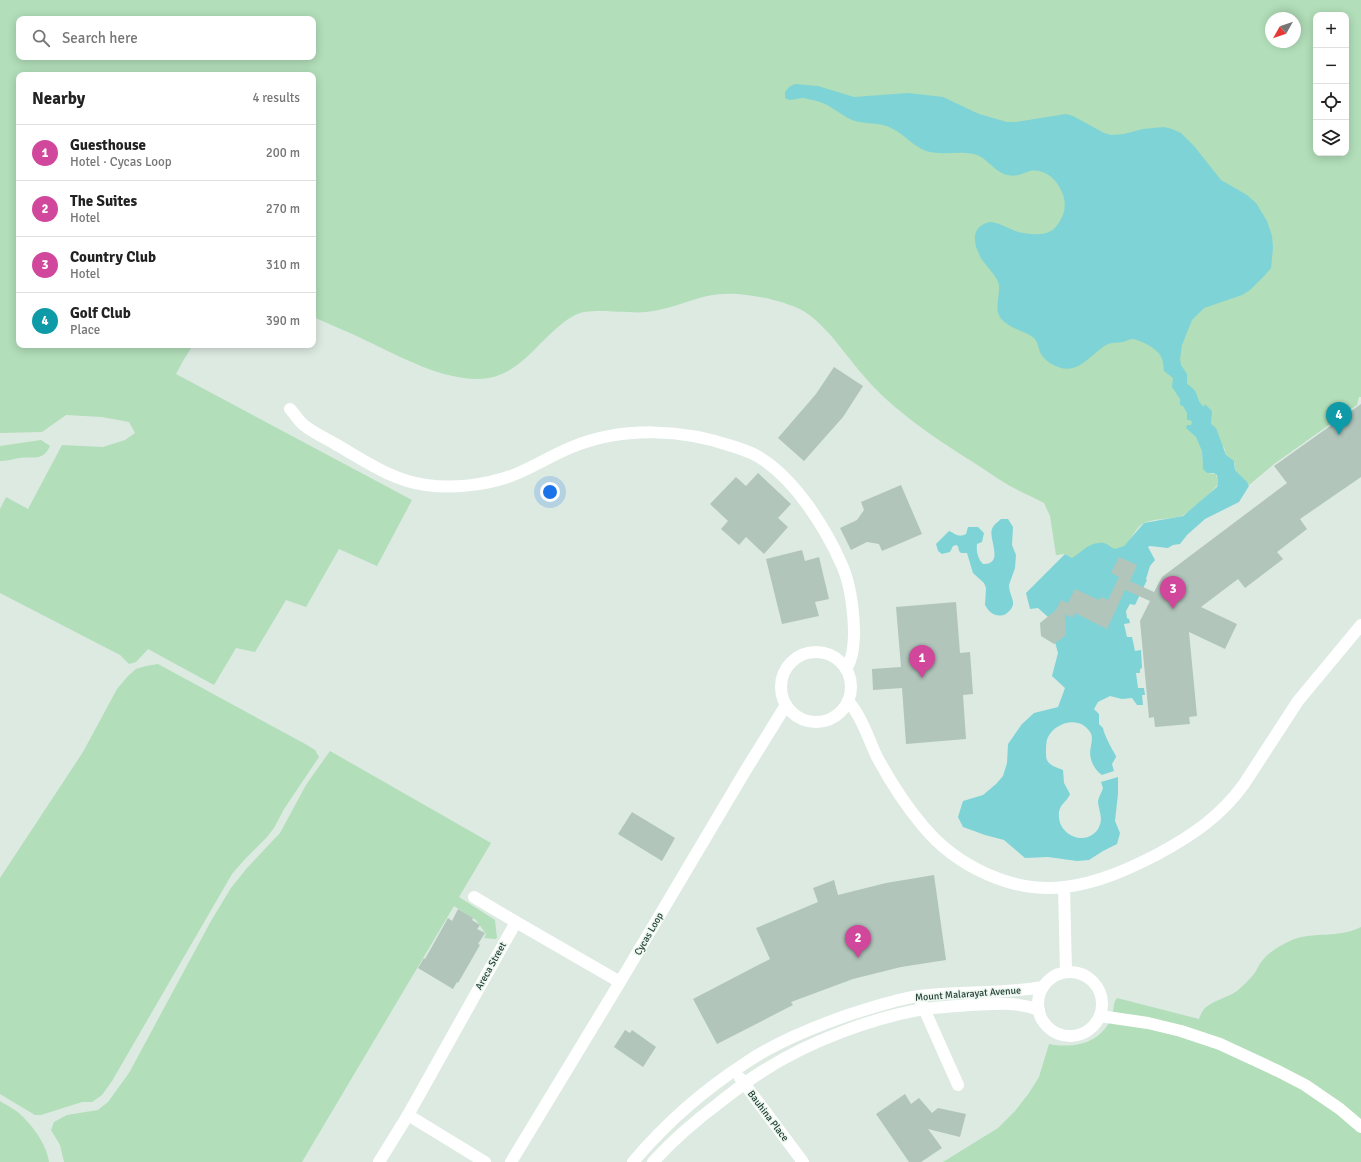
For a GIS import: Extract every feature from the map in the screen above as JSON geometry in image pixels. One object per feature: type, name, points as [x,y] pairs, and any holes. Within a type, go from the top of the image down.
[{"type":"street","points":[[290,409],[304,426],[390,475],[426,485],[464,485],[491,482],[524,470],[572,447],[593,440],[636,432],[667,432],[695,436],[718,441],[763,459],[773,467],[798,493],[813,513],[828,536],[843,566],[852,603],[854,638],[849,665],[846,669]]},
{"type":"street","points":[[848,702],[858,714],[870,743],[890,780],[923,826],[946,849],[976,868],[1000,879],[1041,888],[1064,887],[1107,878],[1145,861],[1196,832],[1216,817],[1236,796],[1298,701],[1361,625]]},
{"type":"street","points":[[810,652],[830,655],[839,661],[846,669],[850,680],[851,691],[848,702],[842,710],[833,717],[823,721],[812,722],[802,719],[793,713],[786,705],[782,696],[782,678],[786,669],[792,661],[801,655],[810,652]]},
{"type":"street","name":"Cycas Loop","points":[[511,1162],[620,982],[744,772],[786,705]]},
{"type":"street","points":[[1064,887],[1066,972]]},
{"type":"street","points":[[474,897],[620,982]]},
{"type":"street","name":"Areca Street","points":[[379,1162],[408,1115],[516,922]]},
{"type":"street","points":[[1066,972],[1077,973],[1087,977],[1095,984],[1100,994],[1102,1005],[1100,1016],[1088,1032],[1078,1036],[1058,1034],[1049,1028],[1042,1020],[1039,1010],[1039,994],[1043,987],[1053,977],[1066,972]]},
{"type":"street","name":"Mount Malarayat Avenue","points":[[633,1162],[671,1122],[711,1088],[748,1061],[815,1027],[881,1004],[919,996],[996,993],[1043,987]]},
{"type":"street","points":[[919,996],[958,1085]]},
{"type":"street","name":"Mount Malarayat Avenue","points":[[654,1162],[662,1152],[691,1125],[744,1084],[780,1060],[829,1038],[880,1020],[925,1009],[953,1006],[1015,1004],[1039,1010]]},
{"type":"street","points":[[1100,1016],[1148,1023],[1174,1029],[1220,1044],[1305,1085],[1340,1109],[1361,1127]]},
{"type":"street","name":"Bauhina Place","points":[[734,1071],[803,1162]]},
{"type":"street","points":[[408,1115],[485,1162]]},
{"type":"green space","points":[[0,0],[1361,0],[1361,397],[1359,397],[1357,405],[1274,464],[1249,485],[1235,470],[1235,463],[1226,455],[1224,447],[1202,451],[1203,468],[1207,473],[1216,474],[1218,484],[1216,487],[1195,507],[1181,516],[1144,523],[1136,530],[1126,544],[1118,549],[1112,549],[1106,544],[1072,558],[1065,554],[1056,555],[1050,516],[1044,503],[1004,482],[913,421],[895,407],[872,385],[817,321],[801,310],[779,301],[762,297],[720,294],[703,297],[668,308],[646,312],[590,311],[582,313],[575,315],[563,323],[519,364],[507,372],[493,377],[478,379],[449,375],[421,366],[316,318],[316,72],[16,72],[16,348],[191,348],[176,374],[412,500],[377,566],[339,549],[306,607],[286,600],[255,652],[236,648],[214,685],[148,649],[136,662],[129,664],[120,655],[0,593],[0,509],[6,497],[28,509],[62,445],[103,447],[125,440],[135,433],[129,422],[102,417],[66,415],[42,432],[0,433]]},
{"type":"green space","points":[[41,440],[50,446],[41,456],[0,461],[0,446]]},
{"type":"green space","points":[[158,664],[307,745],[315,750],[319,757],[284,809],[274,828],[232,874],[112,1081],[102,1095],[92,1102],[82,1102],[41,1115],[35,1115],[0,1094],[0,878],[83,752],[117,689],[136,669]]},
{"type":"green space","points":[[330,751],[491,843],[459,897],[495,920],[497,938],[484,938],[486,934],[476,920],[454,906],[302,1162],[64,1162],[60,1145],[51,1130],[54,1122],[67,1115],[98,1110],[108,1102],[129,1073],[211,921],[231,888],[247,868],[280,833],[306,785]]},
{"type":"green space","points":[[1361,927],[1361,1162],[943,1162],[998,1128],[1015,1111],[1039,1077],[1049,1044],[1068,1046],[1078,1044],[1095,1038],[1102,1032],[1112,1016],[1114,1004],[1117,998],[1199,1019],[1205,1008],[1209,1005],[1237,991],[1254,974],[1265,957],[1280,946],[1301,937],[1343,933]]},
{"type":"green space","points":[[0,1101],[19,1113],[32,1127],[46,1150],[49,1162],[0,1162]]},
{"type":"water","points":[[795,84],[818,86],[854,97],[908,93],[943,97],[979,114],[1007,122],[1016,122],[1066,114],[1111,135],[1124,134],[1143,129],[1164,127],[1172,129],[1181,133],[1194,146],[1221,180],[1247,195],[1256,203],[1267,221],[1272,236],[1273,248],[1271,268],[1250,290],[1242,295],[1204,308],[1192,320],[1182,345],[1180,359],[1181,365],[1187,374],[1187,384],[1195,391],[1202,405],[1204,407],[1205,404],[1212,411],[1211,424],[1216,428],[1226,455],[1234,461],[1235,470],[1249,486],[1239,502],[1205,519],[1187,535],[1180,544],[1173,545],[1168,548],[1148,547],[1155,560],[1150,566],[1147,580],[1135,605],[1130,604],[1126,611],[1127,618],[1129,619],[1130,623],[1124,624],[1127,637],[1132,637],[1135,651],[1141,650],[1142,668],[1140,669],[1140,673],[1136,673],[1138,688],[1144,688],[1145,695],[1142,695],[1143,705],[1137,705],[1132,698],[1122,699],[1110,696],[1098,702],[1094,709],[1099,714],[1099,724],[1103,728],[1106,738],[1116,756],[1112,764],[1114,771],[1102,775],[1096,769],[1090,754],[1092,739],[1091,734],[1083,725],[1073,722],[1063,724],[1054,729],[1047,740],[1047,761],[1052,766],[1063,770],[1064,783],[1070,794],[1061,806],[1059,813],[1061,825],[1069,834],[1081,838],[1088,837],[1098,829],[1101,822],[1098,800],[1103,788],[1101,782],[1118,777],[1115,821],[1120,833],[1117,844],[1089,860],[1077,861],[1048,857],[1025,858],[1004,840],[963,827],[958,817],[963,801],[983,795],[1003,776],[1007,763],[1008,744],[1022,724],[1034,713],[1058,707],[1065,688],[1052,676],[1058,653],[1048,617],[1038,608],[1030,609],[1026,593],[1065,554],[1072,558],[1090,545],[1099,543],[1104,543],[1115,549],[1124,546],[1144,523],[1183,516],[1217,487],[1217,475],[1214,473],[1207,473],[1203,469],[1202,451],[1196,437],[1186,428],[1187,425],[1191,425],[1192,422],[1187,420],[1187,413],[1183,406],[1180,405],[1180,399],[1172,387],[1173,378],[1164,371],[1161,356],[1152,348],[1142,342],[1132,339],[1123,342],[1110,343],[1080,365],[1068,369],[1061,368],[1050,363],[1043,357],[1034,338],[1010,326],[999,315],[997,308],[999,289],[998,281],[978,253],[975,242],[976,231],[979,227],[990,222],[1018,232],[1035,234],[1048,233],[1057,226],[1064,212],[1065,205],[1061,190],[1053,178],[1040,171],[1030,171],[1015,176],[1004,174],[977,155],[926,151],[897,131],[883,125],[852,120],[829,106],[816,101],[803,98],[791,100],[785,98],[785,92],[789,87]]},
{"type":"water","points":[[1001,519],[1008,519],[1013,527],[1012,545],[1016,555],[1015,568],[1009,585],[1009,590],[1013,600],[1012,607],[1006,614],[1000,616],[991,613],[985,605],[986,588],[984,583],[973,573],[967,553],[961,553],[956,545],[953,546],[950,552],[942,554],[938,551],[936,544],[949,531],[961,536],[966,534],[968,527],[978,527],[984,533],[982,542],[977,544],[978,555],[983,564],[990,563],[994,556],[991,533],[992,529]]},
{"type":"building","points":[[834,367],[863,386],[843,417],[804,461],[778,438],[816,394]]},
{"type":"building","points":[[1361,404],[1361,477],[1300,519],[1307,529],[1277,552],[1283,559],[1245,588],[1238,579],[1201,607],[1237,624],[1225,649],[1189,632],[1197,716],[1189,717],[1190,724],[1155,727],[1154,717],[1149,718],[1140,621],[1150,601],[1125,590],[1107,629],[1075,613],[1073,618],[1065,614],[1066,635],[1054,644],[1041,636],[1040,623],[1056,610],[1061,600],[1068,603],[1075,589],[1099,600],[1101,597],[1108,600],[1119,577],[1111,573],[1119,557],[1137,565],[1130,581],[1154,592],[1162,577],[1287,483],[1274,466]]},
{"type":"building","points":[[758,473],[791,504],[778,518],[788,527],[764,554],[746,537],[739,545],[721,529],[728,521],[710,504],[736,477],[746,486]]},
{"type":"building","points":[[901,485],[922,534],[882,551],[879,544],[867,542],[851,550],[840,528],[857,520],[864,510],[861,502]]},
{"type":"building","points":[[802,550],[805,561],[819,557],[829,599],[815,602],[819,616],[782,624],[766,559]]},
{"type":"building","points":[[956,602],[960,653],[970,652],[973,694],[963,695],[966,739],[906,744],[902,688],[873,690],[872,669],[901,667],[896,607]]},
{"type":"building","points":[[632,812],[675,838],[662,861],[618,834]]},
{"type":"building","points":[[934,875],[946,960],[901,967],[853,979],[791,1002],[793,1005],[717,1044],[693,999],[770,959],[756,928],[818,902],[813,888],[834,880],[838,895],[886,883]]},
{"type":"building","points":[[458,909],[473,918],[472,920],[480,925],[477,929],[485,933],[478,944],[480,945],[453,989],[418,968],[424,958],[425,959],[448,918],[452,921]]},
{"type":"building","points":[[625,1030],[630,1033],[632,1030],[656,1047],[643,1067],[614,1047]]},
{"type":"building","points":[[905,1094],[911,1104],[919,1098],[932,1113],[938,1108],[966,1114],[960,1137],[928,1129],[942,1148],[921,1162],[909,1162],[876,1114]]},
{"type":"place","name":"Golf Club","points":[[1339,435]]},
{"type":"place","name":"Country Club","points":[[1173,609]]},
{"type":"place","name":"Guesthouse","points":[[922,678]]},
{"type":"place","name":"The Suites","points":[[858,958]]}]
